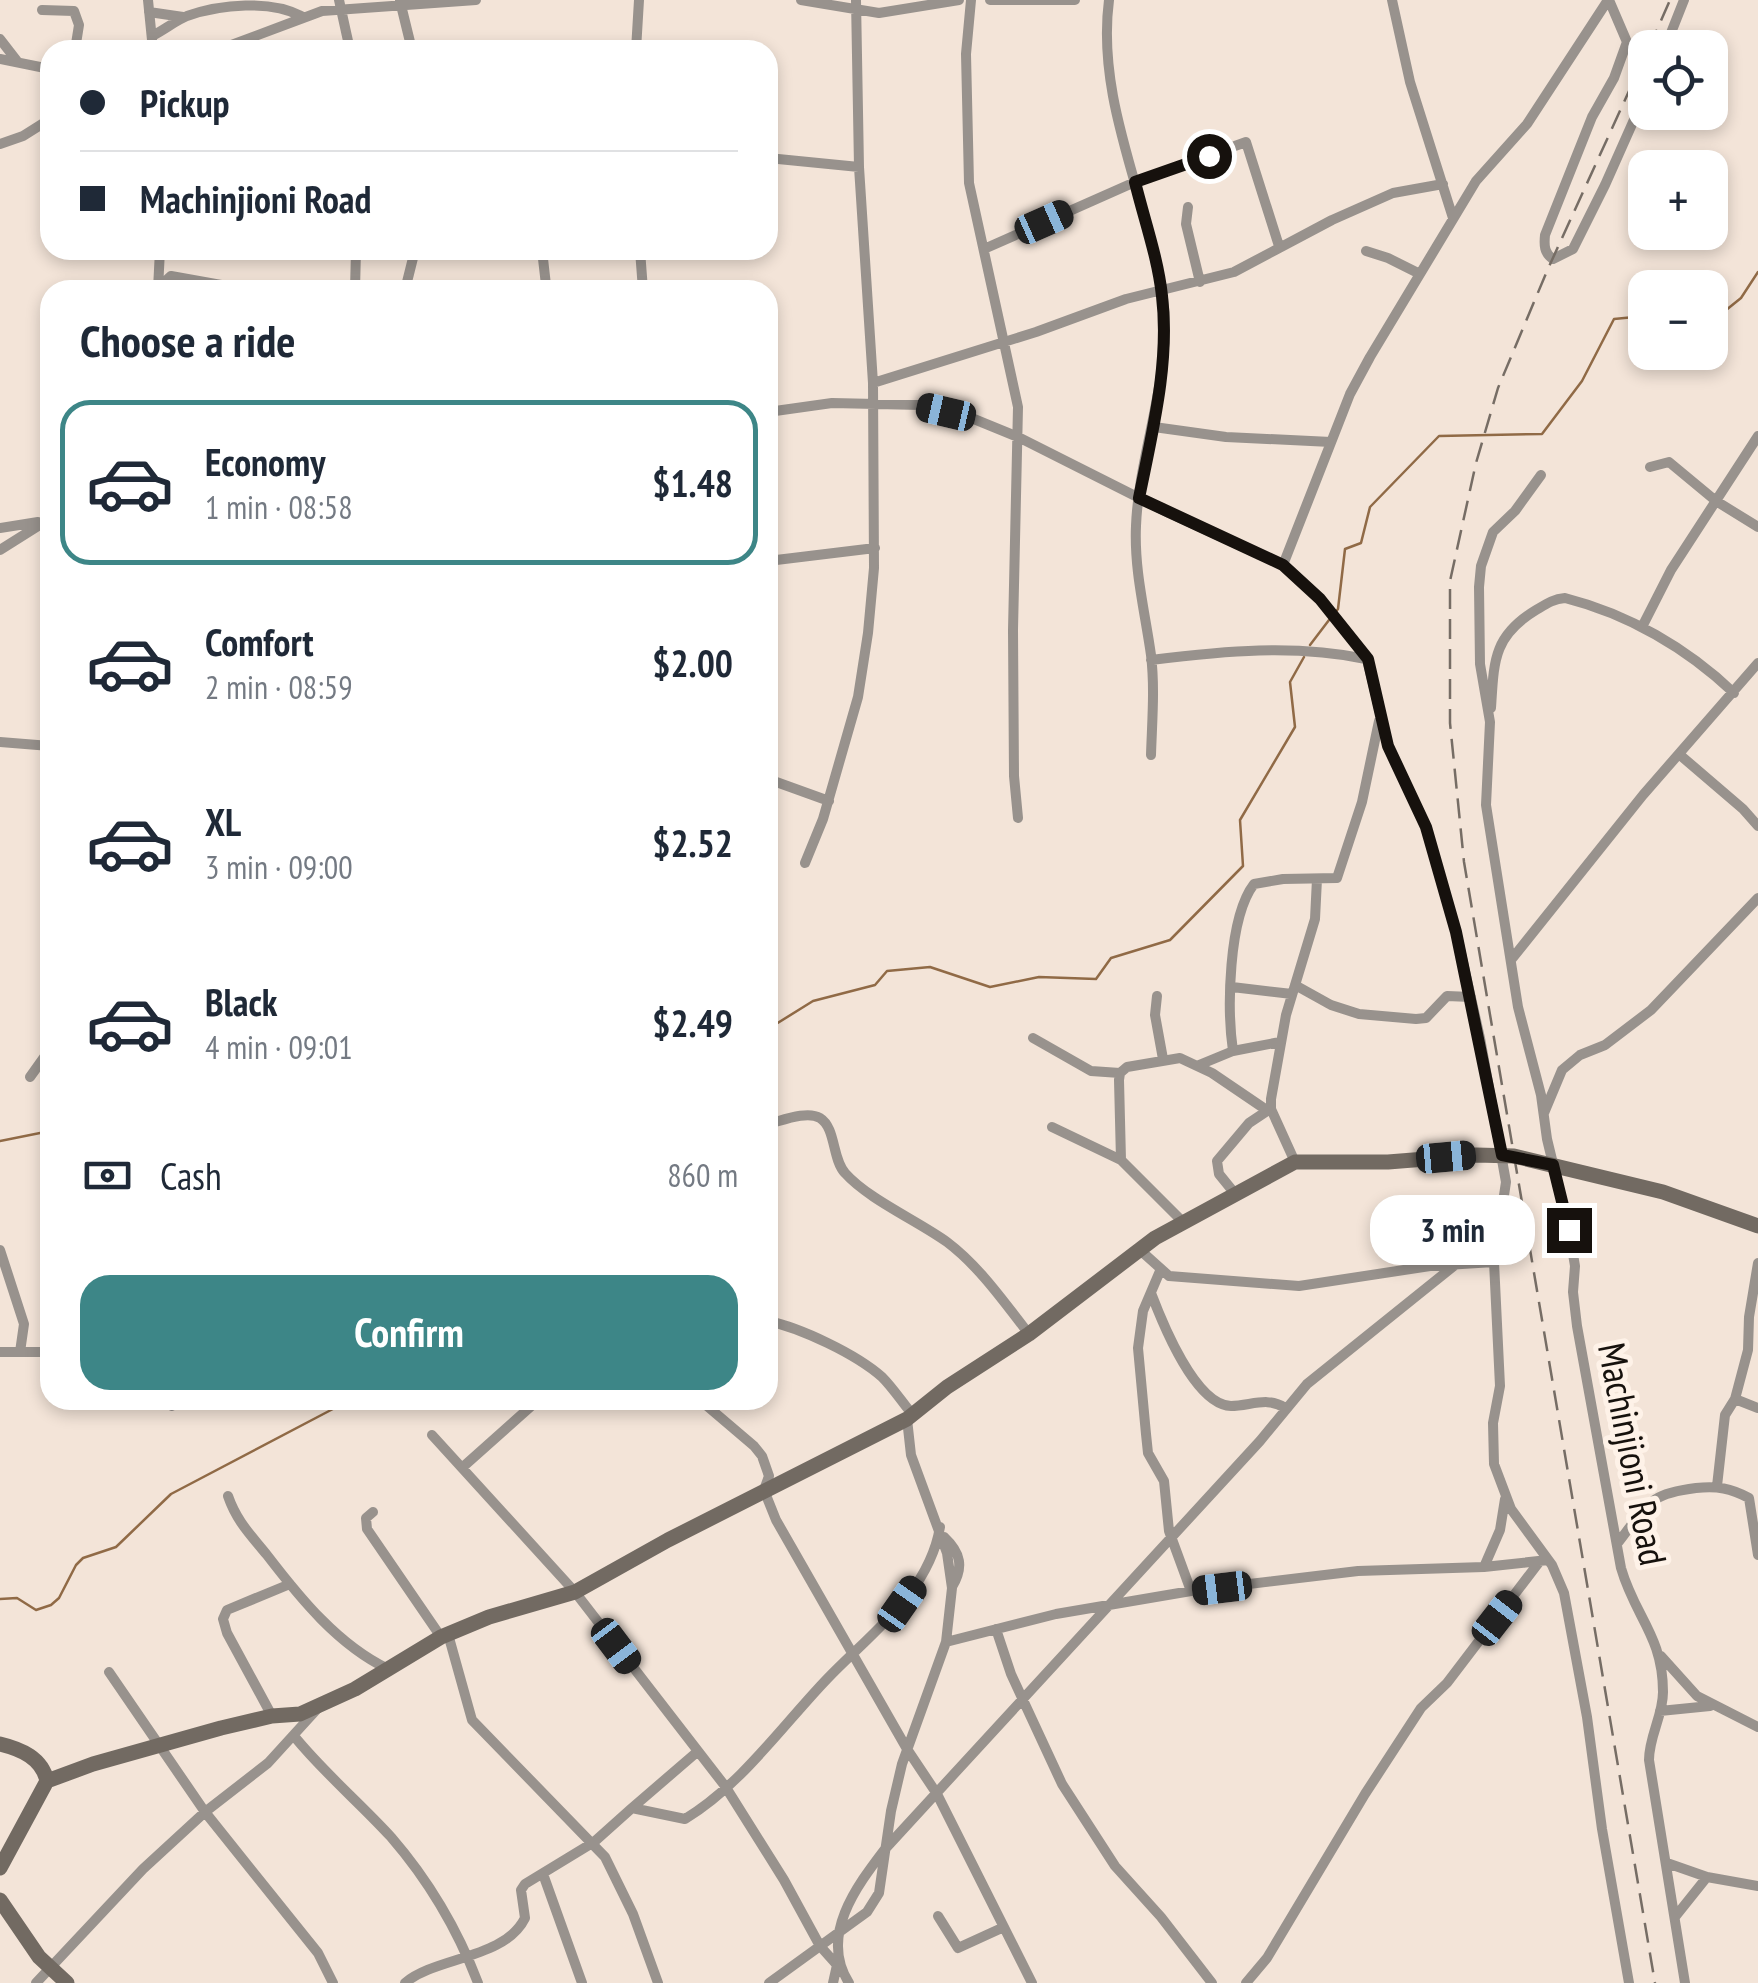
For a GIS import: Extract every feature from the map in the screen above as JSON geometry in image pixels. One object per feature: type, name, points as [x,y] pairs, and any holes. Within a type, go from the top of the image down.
[{"type":"street","points":[[242,40],[339,4],[476,0]]},
{"type":"street","points":[[637,40],[639,0]]},
{"type":"street","points":[[801,0],[856,4],[892,12],[959,0]]},
{"type":"street","points":[[971,0],[966,54],[970,182],[1018,407],[1014,630],[1014,776],[1018,818]]},
{"type":"street","points":[[990,0],[1076,0]]},
{"type":"street","points":[[1109,0],[1109,81],[1162,290],[1164,324],[1154,427],[1139,498],[1137,565],[1151,660],[1151,754]]},
{"type":"street","points":[[1392,0],[1410,82],[1453,218]]},
{"type":"street","points":[[1608,0],[1627,42],[1544,235],[1548,256],[1553,258],[1573,249],[1628,130]]},
{"type":"street","points":[[1283,565],[1350,394],[1476,181],[1527,124],[1608,0]]},
{"type":"street","points":[[1672,30],[1684,0]]},
{"type":"street","points":[[152,36],[183,17],[246,1],[274,2],[301,16]]},
{"type":"street","points":[[400,3],[409,40]]},
{"type":"street","points":[[339,4],[348,40]]},
{"type":"street","points":[[804,862],[829,801],[864,662],[875,548],[873,384],[859,167],[856,4]]},
{"type":"street","points":[[152,40],[148,6],[183,17]]},
{"type":"street","points":[[42,10],[74,12],[79,24],[77,40]]},
{"type":"street","points":[[0,39],[16,61]]},
{"type":"street","points":[[0,59],[40,67]]},
{"type":"street","points":[[0,144],[40,125]]},
{"type":"street","points":[[984,250],[1135,182],[1246,142],[1279,246]]},
{"type":"street","points":[[778,159],[859,167]]},
{"type":"street","points":[[873,384],[1126,299],[1234,272],[1279,246],[1393,193],[1443,184]]},
{"type":"street","points":[[1188,208],[1186,224],[1200,282]]},
{"type":"street","points":[[1366,251],[1420,274]]},
{"type":"street","points":[[163,260],[171,276]]},
{"type":"street","points":[[167,280],[171,276]]},
{"type":"street","points":[[171,276],[194,280]]},
{"type":"street","points":[[778,411],[832,403],[921,406],[970,417],[1018,437],[1283,565],[1320,599],[1368,659],[1388,746],[1426,827],[1471,997],[1502,1155],[1506,1195],[1494,1262],[1500,1386],[1493,1419],[1497,1477],[1505,1498],[1561,1584],[1629,1983]]},
{"type":"street","points":[[1154,427],[1226,437],[1331,442]]},
{"type":"street","points":[[1642,627],[1671,570],[1758,436]]},
{"type":"street","points":[[1650,467],[1669,462],[1716,501],[1758,528]]},
{"type":"street","points":[[1490,722],[1480,664],[1481,566],[1493,532],[1516,511],[1541,474]]},
{"type":"street","points":[[0,528],[40,521]]},
{"type":"street","points":[[0,550],[40,525]]},
{"type":"street","points":[[778,560],[875,548]]},
{"type":"street","points":[[1490,722],[1492,679],[1500,644],[1522,617],[1554,598],[1565,598],[1642,627],[1696,660],[1734,693]]},
{"type":"street","points":[[1151,660],[1285,648],[1368,659]]},
{"type":"street","points":[[1511,960],[1643,795],[1758,664]]},
{"type":"street","points":[[1232,1052],[1236,928],[1246,894],[1254,884],[1266,881],[1335,879],[1362,802],[1380,718]]},
{"type":"street","name":"Machinjioni Road","points":[[1490,722],[1486,764],[1488,834],[1518,1007],[1569,1230],[1577,1326],[1626,1586],[1661,1656],[1664,1695],[1650,1738],[1649,1760],[1685,1983]]},
{"type":"street","points":[[0,742],[40,745]]},
{"type":"street","points":[[1680,755],[1743,808],[1758,826]]},
{"type":"street","points":[[778,783],[829,801]]},
{"type":"street","points":[[1236,1194],[1219,1174],[1216,1161],[1248,1123],[1269,1110],[1280,1042],[1315,919],[1317,879]]},
{"type":"street","points":[[1543,1116],[1562,1070],[1580,1056],[1606,1045],[1652,1010],[1758,898]]},
{"type":"street","points":[[1232,987],[1293,990],[1358,1014],[1416,1019],[1426,1018],[1447,996],[1471,997]]},
{"type":"street","points":[[1157,996],[1155,1014],[1162,1060]]},
{"type":"street","points":[[1034,1038],[1091,1071],[1120,1072],[1180,1058],[1199,1066],[1269,1110],[1294,1162]]},
{"type":"street","points":[[1199,1066],[1232,1052],[1280,1042]]},
{"type":"street","points":[[30,1077],[40,1063]]},
{"type":"street","points":[[1120,1072],[1121,1160]]},
{"type":"street","points":[[778,1122],[802,1116],[820,1118],[826,1124],[836,1160],[848,1177],[947,1242],[972,1265],[1029,1334]]},
{"type":"street","points":[[1052,1127],[1121,1160],[1182,1221]]},
{"type":"street","points":[[47,1781],[93,1764],[272,1716],[300,1714],[445,1636],[489,1617],[575,1592],[909,1416],[1029,1334],[1182,1221],[1294,1162],[1388,1162],[1502,1155],[1663,1192],[1758,1226]]},
{"type":"street","points":[[0,1250],[24,1324],[20,1352]]},
{"type":"street","points":[[1140,1250],[1169,1276],[1299,1286],[1430,1266],[1494,1262]]},
{"type":"street","points":[[1717,1486],[1725,1414],[1736,1399],[1748,1350],[1758,1264]]},
{"type":"street","points":[[833,1983],[840,1931],[855,1888],[885,1849],[1260,1441],[1307,1384],[1455,1265]]},
{"type":"street","points":[[1160,1271],[1143,1311],[1138,1348],[1148,1453],[1164,1480],[1172,1537],[1191,1591]]},
{"type":"street","points":[[1151,1293],[1180,1357],[1210,1397],[1229,1406],[1273,1401],[1285,1408]]},
{"type":"street","points":[[769,1983],[873,1905],[882,1883],[891,1811],[907,1749],[946,1642],[952,1588],[942,1532],[912,1455],[909,1416],[878,1374],[778,1324]]},
{"type":"street","points":[[0,1352],[40,1352]]},
{"type":"street","points":[[1736,1399],[1758,1408]]},
{"type":"street","points":[[464,1466],[527,1410]]},
{"type":"street","points":[[711,1410],[762,1456],[770,1476],[764,1490],[776,1520],[907,1749],[937,1794],[1032,1983]]},
{"type":"street","points":[[432,1435],[575,1592],[725,1786],[820,1946],[849,1983]]},
{"type":"street","points":[[1617,1544],[1642,1510],[1664,1493],[1717,1486],[1749,1498]]},
{"type":"street","points":[[1758,1487],[1749,1498],[1758,1555]]},
{"type":"street","points":[[228,1496],[245,1532],[290,1584],[344,1640],[388,1669]]},
{"type":"street","points":[[1484,1566],[1500,1530],[1505,1498]]},
{"type":"street","points":[[373,1512],[366,1518],[366,1530],[445,1636],[472,1720],[550,1803],[594,1842],[613,1870],[634,1914],[658,1983]]},
{"type":"street","points":[[632,1808],[684,1820],[725,1786],[902,1604],[924,1572],[942,1532]]},
{"type":"street","points":[[946,1642],[996,1628],[1191,1591],[1358,1570],[1544,1561]]},
{"type":"street","points":[[1246,1983],[1275,1947],[1403,1735],[1544,1561]]},
{"type":"street","points":[[272,1716],[222,1619],[227,1610],[290,1584]]},
{"type":"street","points":[[996,1628],[1062,1784],[1115,1866],[1212,1983]]},
{"type":"street","points":[[1661,1656],[1711,1706],[1758,1727]]},
{"type":"street","points":[[110,1672],[205,1812],[318,1953],[333,1983]]},
{"type":"street","points":[[36,1983],[143,1869],[205,1812],[268,1764],[320,1706]]},
{"type":"street","points":[[1660,1711],[1711,1706]]},
{"type":"street","points":[[294,1736],[413,1865],[447,1913],[478,1983]]},
{"type":"street","points":[[0,1744],[35,1758],[47,1781],[0,1868]]},
{"type":"street","points":[[405,1983],[414,1976],[468,1957],[521,1927],[525,1918],[521,1890],[594,1842],[697,1752]]},
{"type":"street","points":[[1667,1863],[1706,1877],[1758,1886]]},
{"type":"street","points":[[543,1874],[582,1983]]},
{"type":"street","points":[[1675,1917],[1706,1877]]},
{"type":"street","points":[[0,1900],[39,1957],[66,1983]]},
{"type":"street","points":[[938,1916],[958,1948],[1004,1926]]},
{"type":"waterway","points":[[1728,308],[1741,298],[1758,272]]},
{"type":"waterway","points":[[1334,614],[1338,609],[1345,549],[1361,543],[1370,507],[1439,436],[1542,434],[1582,381],[1614,319],[1628,318]]},
{"type":"waterway","points":[[1310,645],[1329,620]]},
{"type":"waterway","points":[[778,1023],[813,1001],[875,985],[887,971],[930,967],[990,987],[1039,977],[1096,979],[1111,958],[1170,940],[1243,866],[1240,820],[1295,727],[1290,682],[1304,657]]},
{"type":"waterway","points":[[0,1141],[40,1133]]},
{"type":"waterway","points":[[0,1599],[17,1598],[36,1610],[51,1605],[83,1558],[116,1547],[171,1494],[331,1410]]},
{"type":"railway","points":[[1657,30],[1670,0]]},
{"type":"railway","points":[[1628,93],[1498,388],[1476,463],[1450,581],[1450,723],[1464,862],[1655,1983]]},
{"type":"route","points":[[1209,156],[1135,182],[1162,290],[1164,324],[1154,427],[1139,498],[1283,565],[1320,599],[1368,659],[1388,746],[1426,827],[1456,932],[1502,1155],[1553,1165],[1569,1230]]}]
